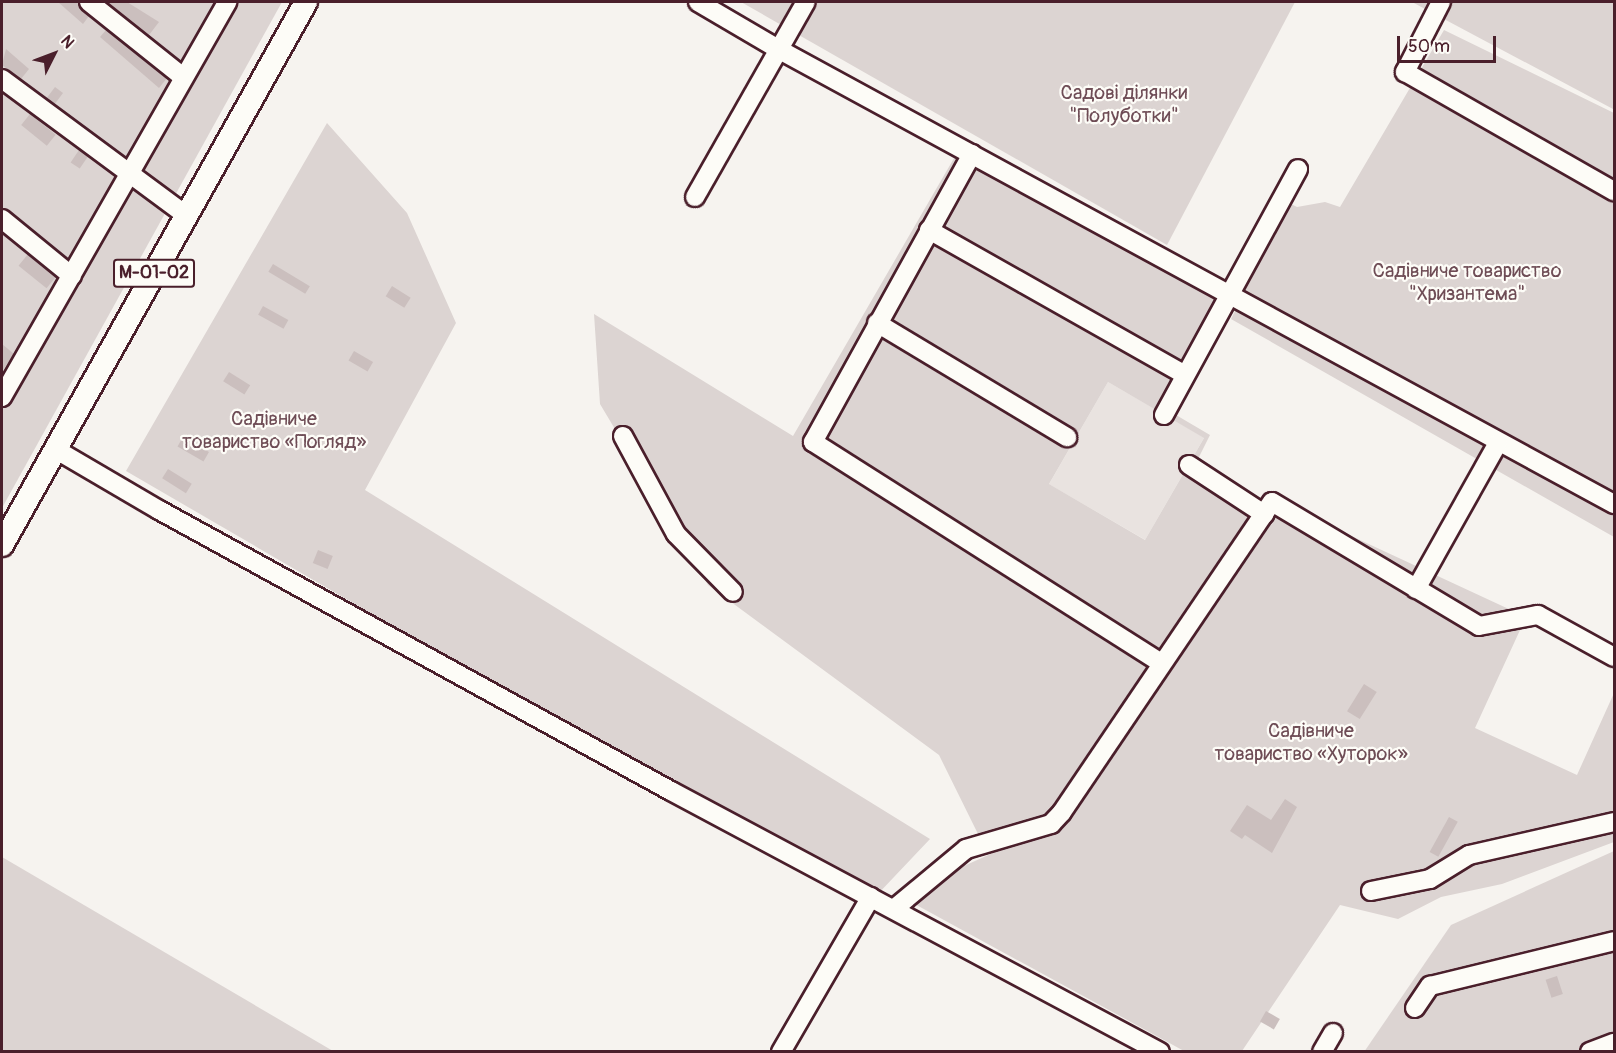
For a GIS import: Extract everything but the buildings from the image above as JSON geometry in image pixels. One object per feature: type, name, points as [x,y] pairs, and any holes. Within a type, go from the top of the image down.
[{"type":"main road","name":"М-01-02","points":[[2,545],[306,2]]},
{"type":"street","points":[[89,2],[183,76]]},
{"type":"street","points":[[5,386],[72,276],[183,76],[227,2]]},
{"type":"street","points":[[698,2],[778,49],[1498,443],[1614,504]]},
{"type":"street","points":[[695,197],[806,2]]},
{"type":"street","points":[[1441,2],[1405,72],[1614,191]]},
{"type":"street","points":[[2,79],[129,176],[186,215]]},
{"type":"street","points":[[972,154],[813,442],[1161,663]]},
{"type":"street","points":[[1164,415],[1227,295],[1298,169]]},
{"type":"street","points":[[2,219],[72,276]]},
{"type":"street","points":[[929,230],[1185,375]]},
{"type":"street","points":[[878,323],[1067,437]]},
{"type":"street","points":[[623,436],[676,534],[733,592]]},
{"type":"street","points":[[1416,589],[1498,443]]},
{"type":"street","points":[[55,449],[159,510],[1160,1052]]},
{"type":"street","points":[[1189,465],[1264,514]]},
{"type":"street","points":[[895,908],[966,849],[1050,824],[1272,502],[1479,626],[1538,615],[1614,657]]},
{"type":"street","points":[[1371,891],[1430,879],[1469,855],[1614,822]]},
{"type":"street","points":[[781,1052],[871,897]]},
{"type":"street","points":[[1415,1008],[1430,986],[1614,941]]},
{"type":"street","points":[[1322,1052],[1333,1033]]},
{"type":"street","points":[[1590,1052],[1614,1043]]},
{"type":"shaded area","points":[[1108,382],[1204,438],[1145,540],[1049,484]]},
{"type":"green space","points":[[2,2],[282,2],[2,508]]},
{"type":"green space","name":"Садові ділянки \"Полуботки\"","points":[[741,2],[1295,2],[1167,245]]},
{"type":"green space","points":[[1412,2],[1614,2],[1614,110],[1613,109]]},
{"type":"green space","name":"Садівниче товариство \"Хризантема\"","points":[[1444,30],[1614,113],[1614,537],[1231,319],[1289,203],[1297,207],[1325,202],[1340,207]]},
{"type":"green space","name":"Садівниче товариство «Погляд»","points":[[327,123],[407,213],[456,323],[365,490],[930,839],[876,896],[525,703],[126,471]]},
{"type":"green space","points":[[957,153],[1217,296],[1159,405],[1210,435],[1196,463],[1260,511],[1048,817],[979,836],[939,755],[708,585],[600,404],[594,314],[793,436]],"holes":[[[1108,382],[1204,438],[1145,540],[1049,484]]]},
{"type":"green space","name":"Садівниче товариство «Хуторок»","points":[[1276,501],[1526,617],[1475,728],[1577,775],[1614,693],[1614,842],[1502,884],[1441,897],[1398,919],[1340,905],[1242,1051],[1184,1051],[911,902],[937,878],[1053,826]]},
{"type":"green space","points":[[1614,851],[1614,1051],[1364,1052],[1451,925]]},
{"type":"green space","points":[[2,857],[333,1051],[2,1051]]}]
